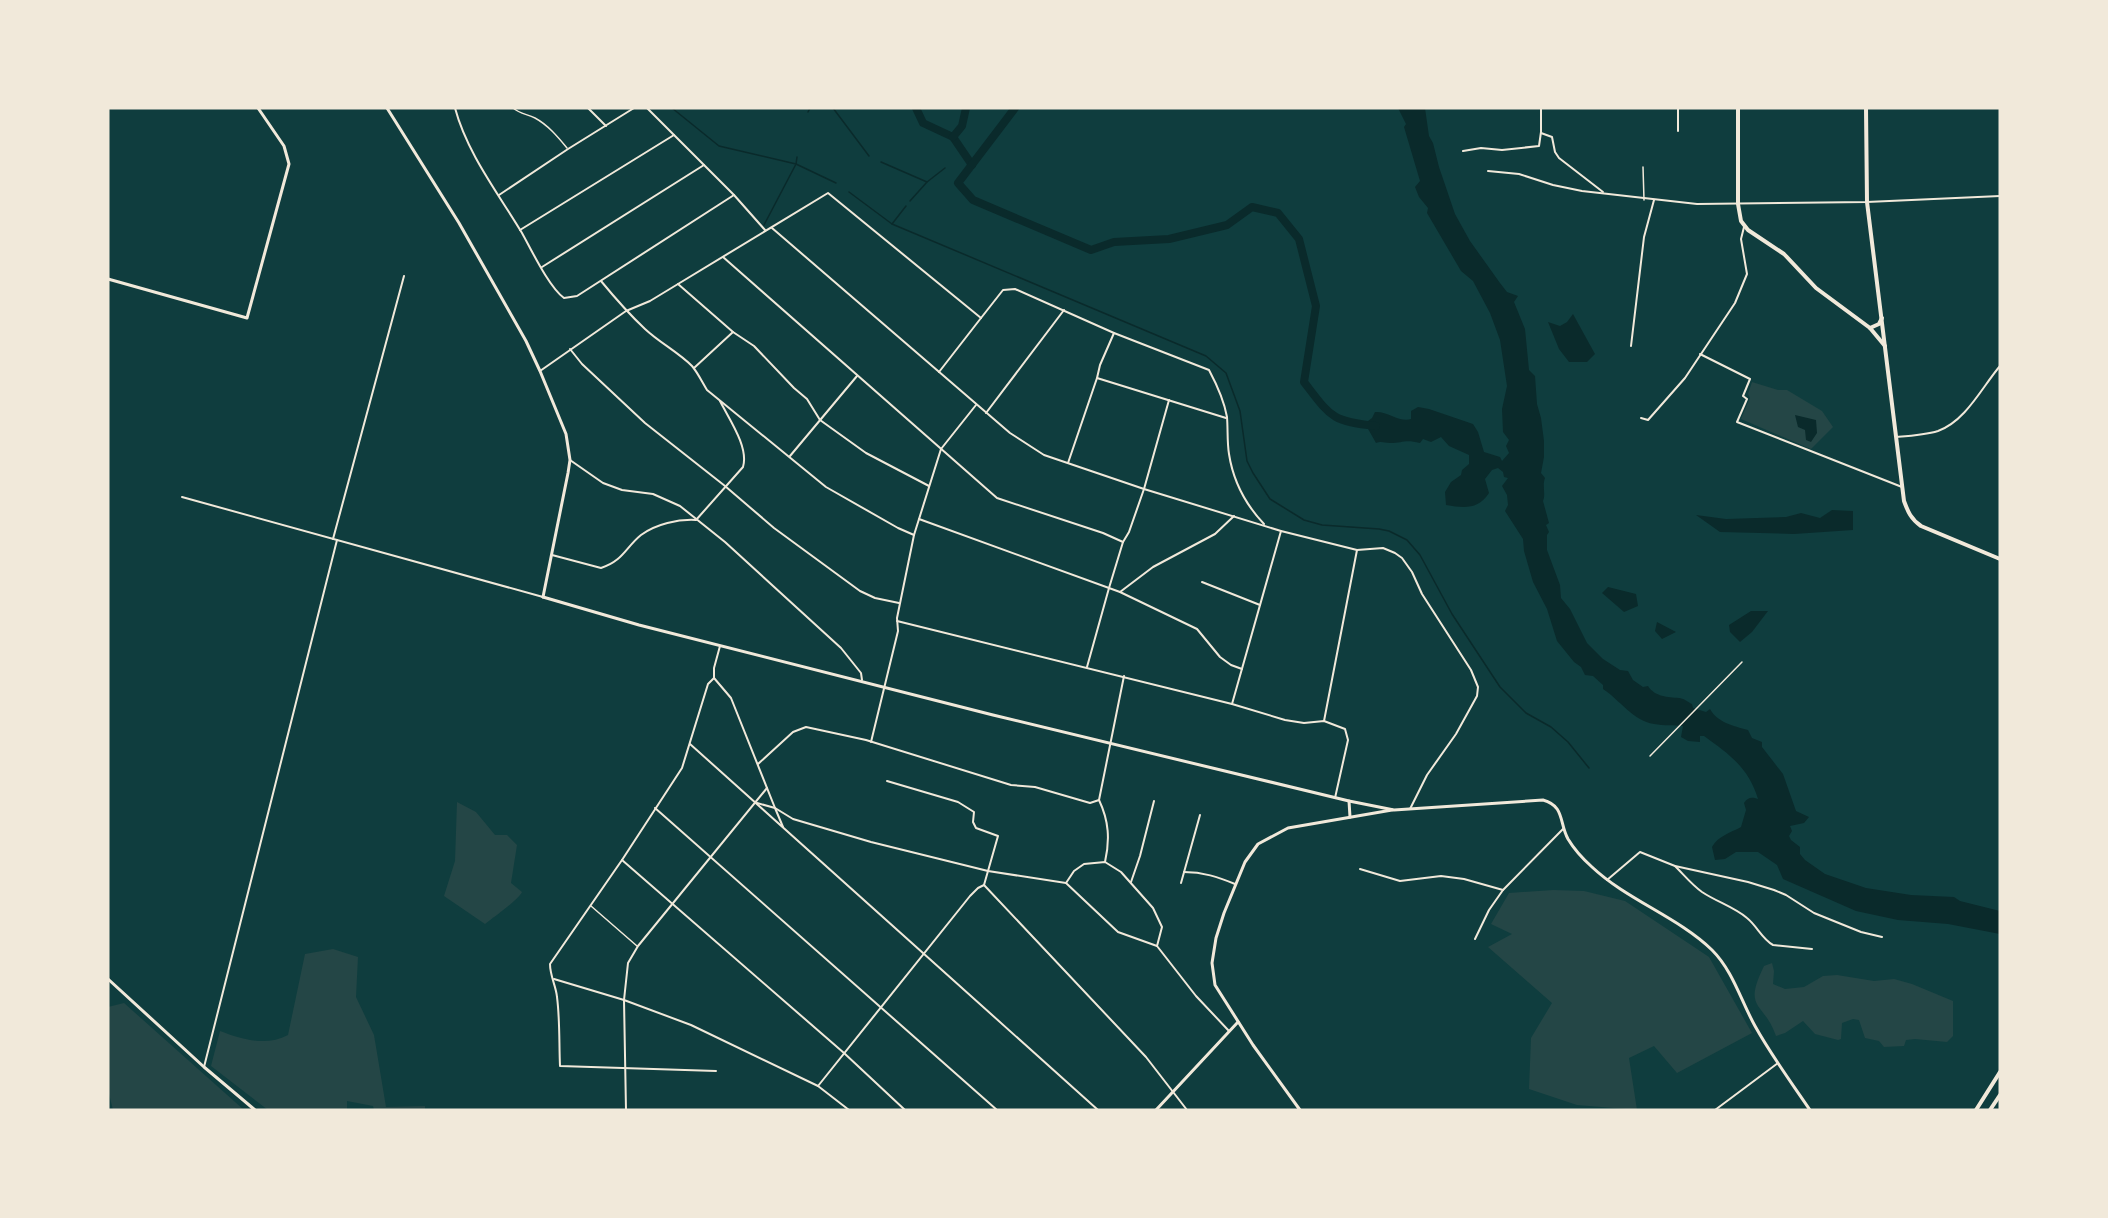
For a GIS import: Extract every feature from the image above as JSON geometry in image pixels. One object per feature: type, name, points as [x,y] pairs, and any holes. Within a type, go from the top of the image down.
[{"type":"main road","points":[[1738,108],[1738,204],[1739,215],[1744,226],[1784,254],[1816,288],[1870,328],[1886,347]]},
{"type":"main road","points":[[1866,108],[1867,202],[1902,487],[1908,513],[1912,520],[1921,526],[2000,559]]},
{"type":"main road","points":[[1870,328],[1879,324],[1882,318]]},
{"type":"main road","points":[[1976,1110],[2000,1072]]},
{"type":"main road","points":[[1990,1110],[2000,1097]]},
{"type":"street","points":[[108,279],[247,318],[289,164],[284,146],[258,108]]},
{"type":"street","points":[[387,108],[505,302],[540,371],[566,434],[570,460],[564,501],[543,597]]},
{"type":"street","points":[[454,108],[466,141],[559,295],[564,298],[577,296],[734,195]]},
{"type":"street","points":[[513,108],[519,113],[533,117],[554,132],[568,149]]},
{"type":"street","points":[[588,108],[606,126]]},
{"type":"street","points":[[499,195],[634,108]]},
{"type":"street","points":[[647,108],[734,195],[765,230]]},
{"type":"street","points":[[1463,151],[1481,148],[1502,150],[1539,146],[1540,108]]},
{"type":"street","points":[[1678,108],[1678,131]]},
{"type":"street","points":[[1541,132],[1552,137],[1555,152],[1559,158],[1603,192]]},
{"type":"street","points":[[520,230],[674,135]]},
{"type":"street","points":[[542,267],[704,165]]},
{"type":"street","points":[[1643,167],[1644,199]]},
{"type":"street","points":[[1488,171],[1519,174],[1582,191],[1697,204],[1867,202],[2000,196]]},
{"type":"street","points":[[540,371],[626,311],[650,301],[828,193],[981,318]]},
{"type":"street","points":[[1632,346],[1644,237],[1654,200]]},
{"type":"street","points":[[1641,418],[1648,420],[1685,378],[1735,303],[1745,282],[1746,267],[1741,240],[1744,226]]},
{"type":"street","points":[[772,228],[976,405],[1044,455],[1144,489],[1281,531],[1357,550],[1383,549],[1395,552],[1402,558],[1412,572],[1422,594],[1471,670],[1478,687],[1478,696],[1456,734],[1427,775],[1410,809]]},
{"type":"street","points":[[722,257],[997,498],[1103,533],[1123,542]]},
{"type":"street","points":[[204,1067],[335,540],[404,276]]},
{"type":"street","points":[[600,280],[626,311],[652,336],[680,354],[694,368],[707,390],[826,487],[914,535]]},
{"type":"street","points":[[678,284],[733,332],[754,346],[807,399],[820,420],[866,453],[929,486]]},
{"type":"street","points":[[939,372],[1003,290],[1015,289],[1114,333],[1209,370],[1218,388],[1227,418],[1229,454],[1237,484],[1246,502],[1266,526]]},
{"type":"street","points":[[986,413],[1064,310]]},
{"type":"street","points":[[694,368],[733,332]]},
{"type":"street","points":[[1068,463],[1100,366],[1114,333]]},
{"type":"street","points":[[570,349],[582,364],[645,423],[774,528],[860,591],[875,598],[899,603]]},
{"type":"street","points":[[1700,354],[1750,379],[1743,396],[1747,399],[1737,422],[1902,487]]},
{"type":"street","points":[[1896,437],[1936,432],[1945,428],[1968,408],[2000,366]]},
{"type":"street","points":[[790,456],[857,376]]},
{"type":"street","points":[[1097,378],[1227,418]]},
{"type":"street","points":[[696,520],[742,467],[745,460],[734,426],[719,400]]},
{"type":"street","points":[[1087,667],[1123,542],[1129,532],[1144,489],[1169,400]]},
{"type":"street","points":[[871,742],[897,631],[899,603],[914,535],[929,486],[941,449],[976,405]]},
{"type":"street","points":[[570,460],[603,483],[622,490],[653,494],[680,506],[725,542],[841,648],[861,674],[862,680]]},
{"type":"street","points":[[182,497],[720,646],[1111,744],[1394,810]]},
{"type":"street","points":[[1119,592],[1161,562],[1215,534],[1234,516]]},
{"type":"street","points":[[552,555],[601,568],[620,558],[640,537],[656,527],[686,519],[696,520]]},
{"type":"street","points":[[919,519],[1119,592],[1197,629],[1220,657],[1242,669]]},
{"type":"street","points":[[1232,704],[1281,531]]},
{"type":"street","points":[[1324,722],[1357,550]]},
{"type":"street","points":[[1202,582],[1260,605]]},
{"type":"street","points":[[897,621],[1124,676],[1285,720],[1304,723],[1324,722],[1345,729],[1348,736],[1335,798]]},
{"type":"street","points":[[720,646],[714,668],[714,678],[731,698],[784,828]]},
{"type":"street","points":[[1650,756],[1742,662]]},
{"type":"street","points":[[1105,862],[1110,842],[1104,810],[1099,800],[1124,676]]},
{"type":"street","points":[[714,678],[708,684],[682,768],[550,964],[550,973],[554,979],[557,997],[560,1066],[716,1071]]},
{"type":"street","points":[[758,764],[793,732],[806,727],[871,742],[1011,785],[1035,787],[1090,803],[1099,800]]},
{"type":"street","points":[[690,744],[1098,1110]]},
{"type":"street","points":[[818,1086],[978,888],[984,885],[998,836],[976,828],[973,822],[974,812],[958,802],[887,781]]},
{"type":"street","points":[[626,1110],[624,1000],[628,963],[638,946],[767,788]]},
{"type":"street","points":[[1300,1110],[1215,985],[1212,963],[1216,938],[1235,884],[1249,856],[1258,844],[1288,828],[1394,810],[1543,800],[1550,802],[1558,810],[1563,828],[1572,846],[1591,867],[1711,949],[1726,968],[1751,1019],[1810,1110]]},
{"type":"street","points":[[1131,882],[1154,801]]},
{"type":"street","points":[[1349,801],[1350,817]]},
{"type":"street","points":[[755,802],[776,808],[793,819],[871,842],[988,871],[1066,883],[1118,932],[1157,946],[1196,996],[1229,1031]]},
{"type":"street","points":[[656,808],[997,1110]]},
{"type":"street","points":[[1182,883],[1200,815]]},
{"type":"street","points":[[1475,939],[1503,890],[1563,828]]},
{"type":"street","points":[[1607,880],[1640,852],[1675,866],[1774,890],[1814,913],[1861,932],[1882,937]]},
{"type":"street","points":[[622,860],[844,1053],[905,1110]]},
{"type":"street","points":[[1066,883],[1074,871],[1084,864],[1105,862],[1126,876],[1153,908],[1162,927],[1157,946]]},
{"type":"street","points":[[1675,866],[1704,894],[1748,919],[1768,942],[1773,945],[1812,949]]},
{"type":"street","points":[[1360,869],[1400,881],[1441,876],[1464,879],[1503,890]]},
{"type":"street","points":[[1184,872],[1200,872],[1235,884]]},
{"type":"street","points":[[984,885],[1146,1057],[1188,1110]]},
{"type":"street","points":[[590,905],[638,946]]},
{"type":"street","points":[[108,979],[204,1067],[255,1110]]},
{"type":"street","points":[[554,979],[624,1000],[691,1025],[818,1086],[849,1110]]},
{"type":"street","points":[[1156,1110],[1238,1022]]},
{"type":"street","points":[[1715,1110],[1778,1062]]},
{"type":"shaded area","points":[[1398,108],[1425,108],[1429,136],[1455,214],[1470,241],[1500,283],[1507,292],[1518,296],[1514,302],[1525,329],[1529,370],[1535,376],[1537,404],[1544,441],[1541,473],[1545,478],[1543,501],[1549,523],[1546,525],[1549,532],[1547,550],[1560,585],[1561,598],[1570,609],[1587,643],[1603,659],[1620,670],[1628,671],[1633,680],[1643,687],[1648,686],[1662,696],[1682,699],[1692,704],[1693,708],[1706,712],[1710,709],[1721,720],[1748,730],[1752,738],[1762,742],[1762,747],[1783,774],[1796,811],[1809,817],[1804,823],[1790,826],[1792,831],[1789,836],[1800,847],[1800,854],[1805,860],[1825,874],[1866,888],[1911,895],[1954,897],[1960,901],[2000,911],[2000,934],[1948,924],[1898,920],[1856,911],[1783,879],[1777,865],[1758,852],[1736,852],[1725,859],[1715,860],[1712,847],[1725,835],[1741,827],[1746,810],[1744,803],[1750,798],[1758,799],[1754,788],[1744,770],[1704,736],[1700,736],[1700,742],[1688,741],[1681,737],[1683,726],[1654,724],[1633,715],[1603,689],[1603,685],[1593,676],[1585,675],[1581,667],[1557,641],[1547,609],[1533,582],[1523,539],[1505,511],[1508,505],[1507,495],[1502,486],[1508,478],[1504,477],[1503,472],[1498,468],[1492,470],[1485,479],[1489,493],[1485,499],[1475,505],[1465,507],[1446,505],[1445,492],[1451,482],[1461,475],[1462,470],[1469,464],[1469,455],[1449,446],[1441,437],[1431,442],[1423,439],[1420,443],[1407,441],[1376,443],[1367,427],[1368,421],[1375,412],[1407,420],[1411,419],[1411,411],[1418,407],[1473,424],[1484,452],[1500,457],[1502,461],[1509,453],[1506,446],[1509,440],[1503,432],[1502,409],[1507,386],[1500,340],[1490,313],[1473,281],[1461,271],[1427,213],[1428,208],[1419,197],[1415,187],[1420,181],[1404,127],[1406,124]]},
{"type":"shaded area","points":[[1573,314],[1595,354],[1587,362],[1569,362],[1559,349],[1548,322],[1560,326],[1567,322]]},
{"type":"shaded area","points":[[1752,382],[1778,390],[1787,390],[1822,411],[1833,427],[1811,449],[1741,419],[1750,398],[1748,394]]},
{"type":"shaded area","points":[[1795,415],[1816,420],[1817,433],[1811,442],[1806,440],[1805,430],[1798,427]]},
{"type":"shaded area","points":[[1832,510],[1853,511],[1853,530],[1794,534],[1720,532],[1696,515],[1726,519],[1786,517],[1801,513],[1820,518]]},
{"type":"shaded area","points":[[1608,587],[1636,594],[1638,606],[1624,612],[1602,593]]},
{"type":"shaded area","points":[[1751,611],[1768,611],[1752,632],[1740,642],[1730,632],[1729,625]]},
{"type":"shaded area","points":[[1657,622],[1676,632],[1662,639],[1655,631]]},
{"type":"shaded area","points":[[457,802],[476,812],[495,835],[507,835],[517,845],[511,883],[522,892],[511,904],[485,924],[444,896],[455,861]]},
{"type":"shaded area","points":[[1553,890],[1584,891],[1625,901],[1709,957],[1752,1033],[1677,1073],[1654,1046],[1629,1058],[1637,1110],[1577,1105],[1529,1089],[1531,1038],[1552,1003],[1488,947],[1512,934],[1491,924],[1509,893]]},
{"type":"shaded area","points":[[333,949],[358,957],[356,997],[374,1035],[386,1107],[425,1106],[425,1110],[374,1110],[373,1106],[347,1101],[347,1110],[268,1110],[211,1066],[220,1031],[245,1039],[262,1041],[280,1039],[288,1035],[305,954]]},
{"type":"shaded area","points":[[1772,963],[1773,984],[1785,989],[1804,987],[1823,976],[1837,975],[1874,981],[1894,979],[1912,984],[1953,1001],[1953,1036],[1947,1042],[1915,1039],[1906,1040],[1904,1046],[1884,1047],[1879,1041],[1865,1038],[1859,1020],[1853,1019],[1842,1023],[1841,1039],[1838,1040],[1815,1034],[1803,1021],[1776,1036],[1755,999],[1758,980],[1764,966]]},
{"type":"shaded area","points":[[124,1003],[244,1110],[113,1110],[108,1090],[108,1007]]},
{"type":"waterway","points":[[672,108],[719,146],[796,164],[764,225]]},
{"type":"waterway","points":[[808,112],[810,108]]},
{"type":"waterway","points":[[833,108],[869,156]]},
{"type":"waterway","points":[[916,108],[923,123],[953,137],[972,165]]},
{"type":"waterway","points":[[953,137],[962,126],[966,108]]},
{"type":"waterway","points":[[1015,108],[958,183],[973,200],[1091,250],[1114,242],[1169,239],[1227,225],[1252,207],[1278,213],[1299,239],[1316,306],[1304,382],[1320,403],[1333,415],[1350,422],[1376,426]]},
{"type":"waterway","points":[[797,157],[796,164],[836,183]]},
{"type":"waterway","points":[[881,162],[927,182],[945,168]]},
{"type":"waterway","points":[[910,201],[927,182]]},
{"type":"waterway","points":[[849,192],[892,224],[906,206]]},
{"type":"waterway","points":[[892,224],[1206,356],[1226,373],[1240,411],[1247,461],[1270,499],[1304,520],[1322,525],[1379,529],[1407,540],[1420,555],[1452,614],[1500,687],[1526,713],[1551,727],[1568,742],[1589,768]]}]
